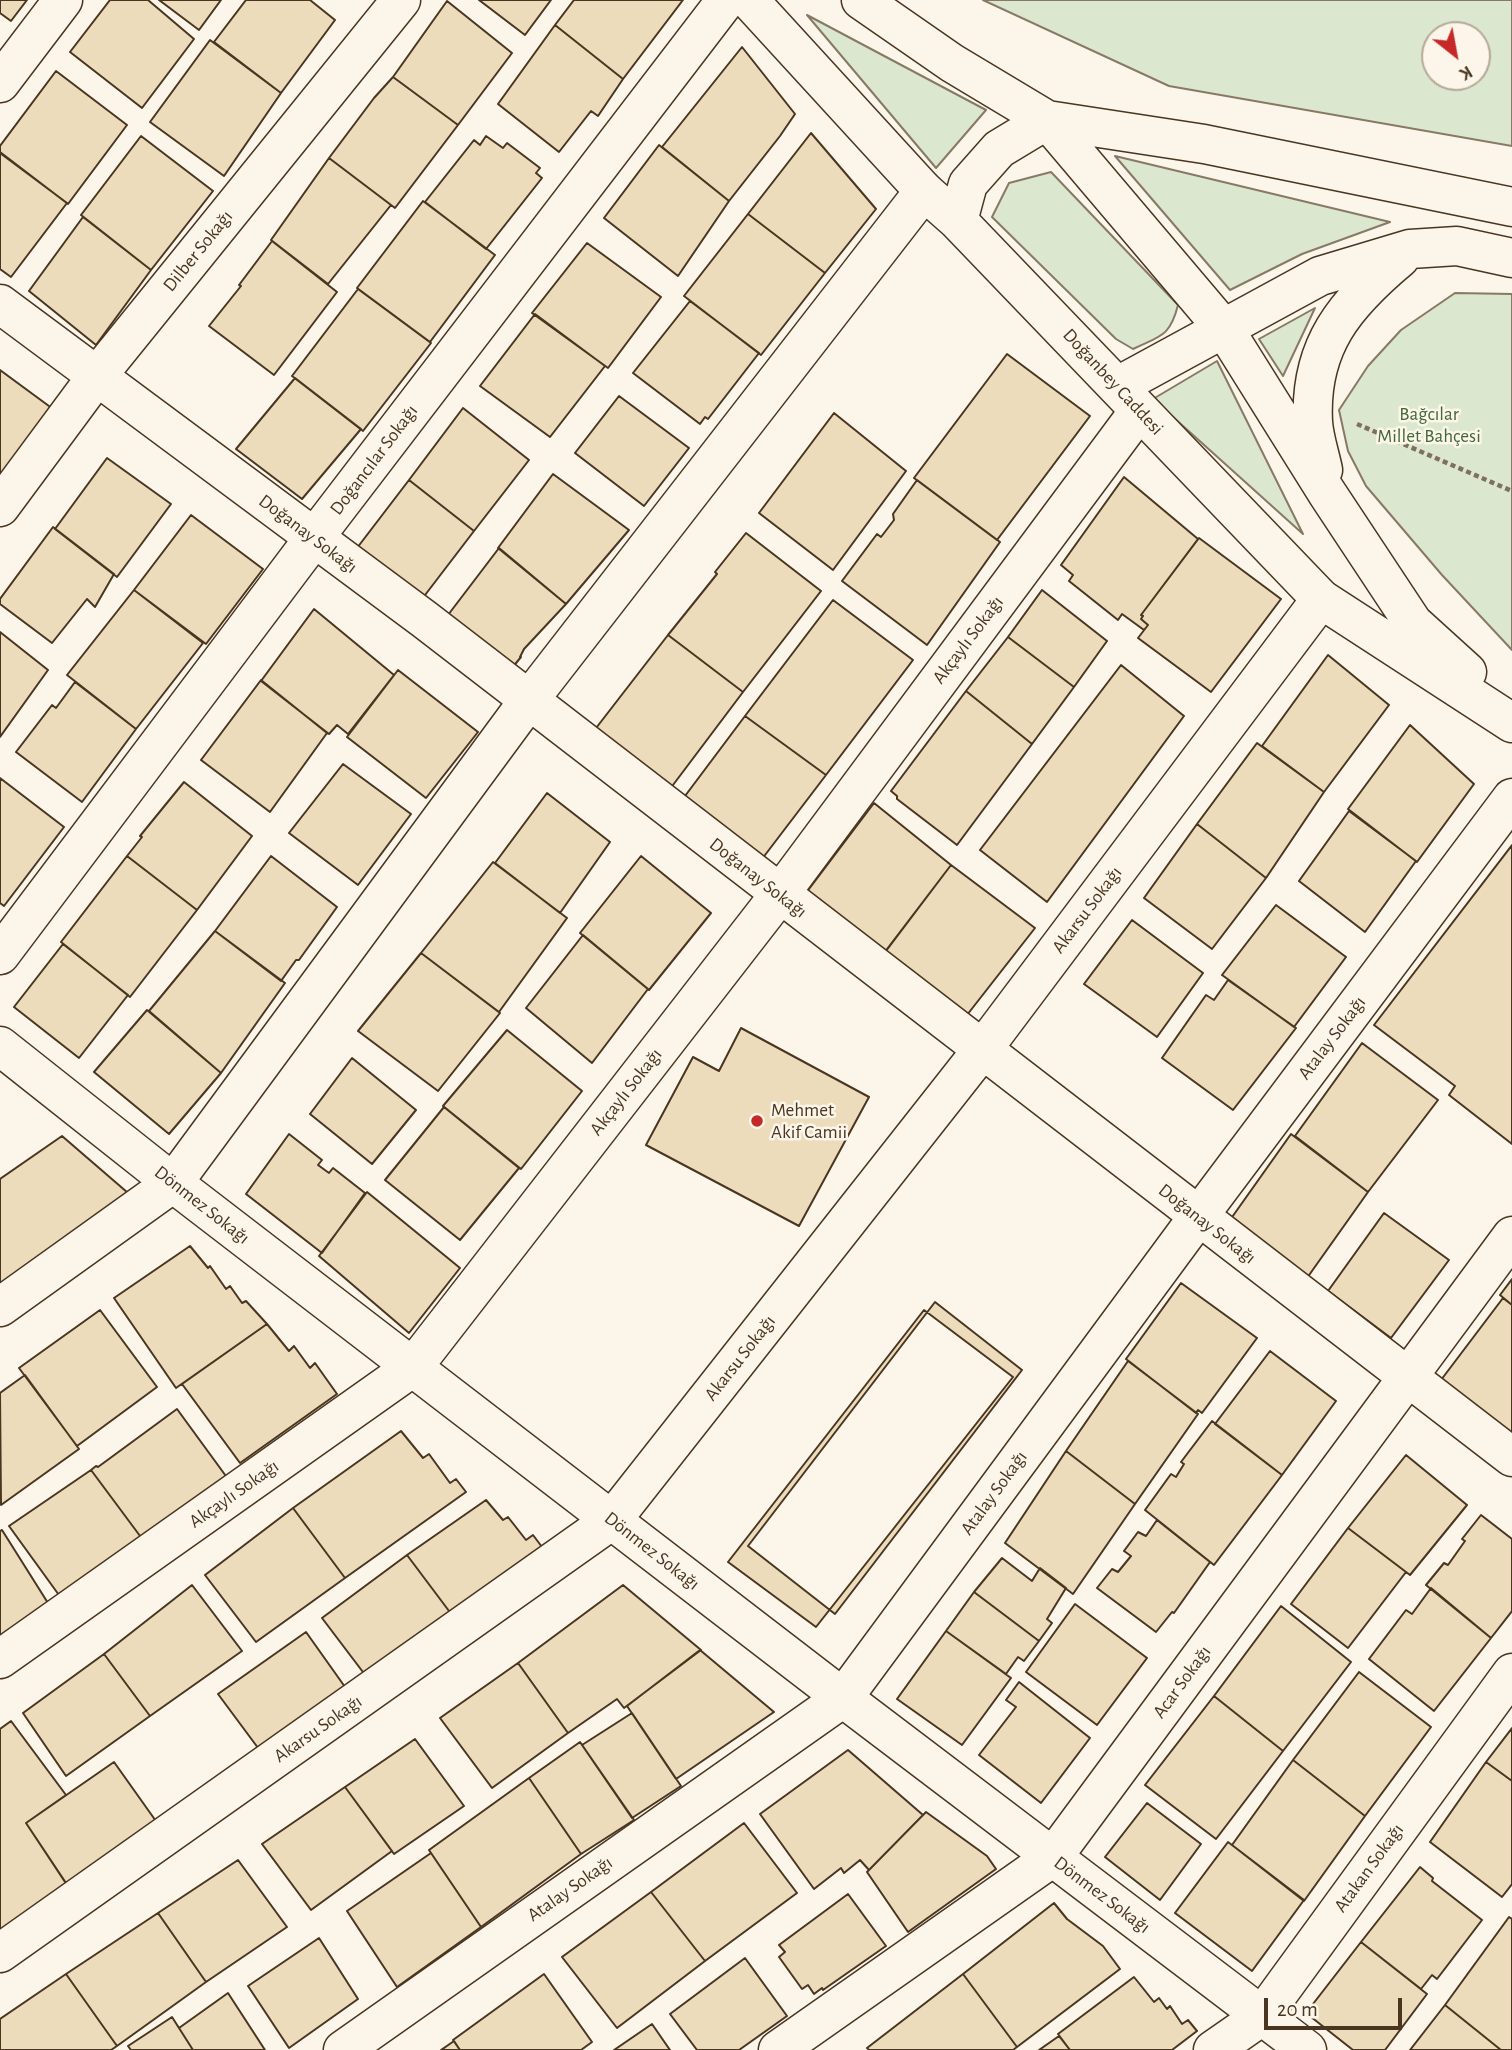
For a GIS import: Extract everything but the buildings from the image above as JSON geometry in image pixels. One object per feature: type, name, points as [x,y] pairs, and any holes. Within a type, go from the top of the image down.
[{"type":"street","points":[[0,83],[63,0]]},
{"type":"street","name":"Dilber Sokağı","points":[[0,507],[97,376],[401,0]]},
{"type":"street","name":"Doğancılar Sokağı","points":[[0,955],[314,538],[726,0]]},
{"type":"street","name":"Doğanbey Caddesi","points":[[749,0],[924,191],[958,220],[1321,599],[1512,723]]},
{"type":"street","points":[[861,0],[952,63],[1047,120],[1225,330],[1327,493],[1413,623],[1512,712]]},
{"type":"street","points":[[958,220],[968,184],[999,149],[1047,120],[1204,144],[1512,207]]},
{"type":"street","points":[[0,1307],[173,1183],[529,700],[924,191]]},
{"type":"street","points":[[1128,398],[1225,330],[1320,276],[1410,249],[1457,246],[1512,258]]},
{"type":"street","points":[[1327,493],[1313,424],[1315,374],[1335,325],[1366,286],[1410,249]]},
{"type":"street","name":"Doğanay Sokağı","points":[[0,304],[529,700],[1512,1457]]},
{"type":"street","name":"Akçaylı Sokağı","points":[[0,1659],[412,1367],[780,894],[1128,398]]},
{"type":"street","name":"Akarsu Sokağı","points":[[0,1953],[612,1520],[982,1050],[1321,599]]},
{"type":"street","name":"Atalay Sokağı","points":[[343,2050],[843,1698],[1512,798]]},
{"type":"street","name":"Dönmez Sokağı","points":[[0,1046],[412,1367],[1307,2050]]},
{"type":"street","name":"Acar Sokağı","points":[[778,2050],[1053,1857],[1512,1237]]},
{"type":"street","name":"Atakan Sokağı","points":[[1213,2050],[1262,2016],[1512,1673]]},
{"type":"path","points":[[1314,405],[1512,491]]},
{"type":"green space","points":[[983,0],[1512,0],[1512,146],[1169,86]]},
{"type":"green space","points":[[807,15],[986,110],[936,168]]},
{"type":"green space","points":[[1115,156],[1390,222],[1302,254],[1230,290]]},
{"type":"green space","points":[[1051,172],[1178,305],[1171,324],[1157,338],[1133,349],[1116,339],[992,217],[1009,183]]},
{"type":"green space","name":"Bağcılar Millet Bahçesi","points":[[1455,293],[1512,294],[1512,650],[1442,575],[1366,486],[1348,451],[1339,410],[1368,366],[1401,330]]},
{"type":"green space","points":[[1315,308],[1283,376],[1259,339]]},
{"type":"green space","points":[[1217,361],[1303,534],[1153,399]]},
{"type":"place","name":"Mehmet Akif Camii","points":[[757,1121]]}]
